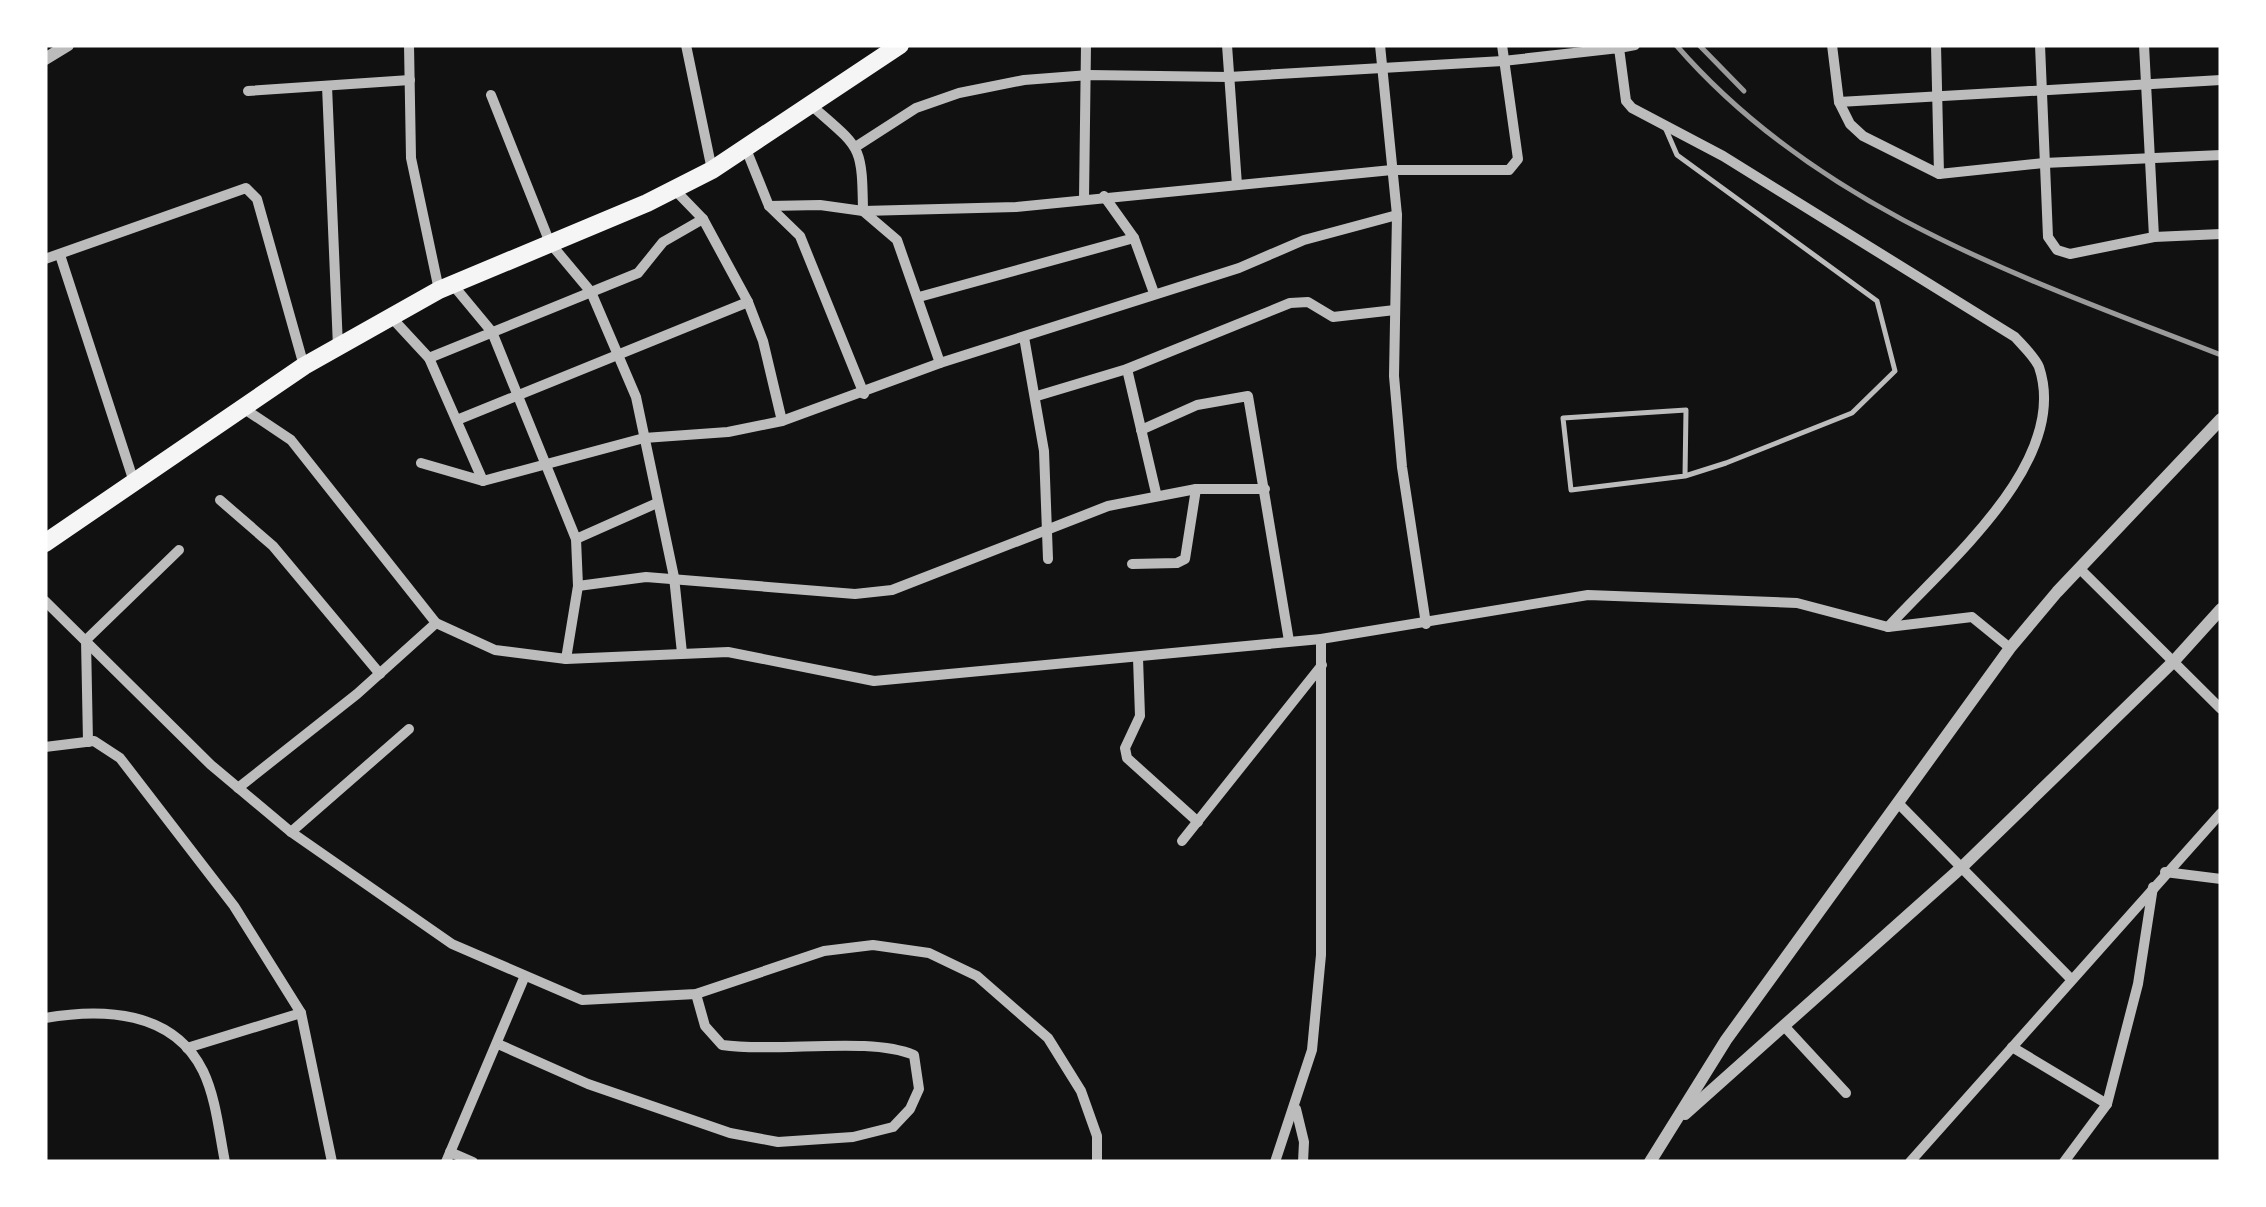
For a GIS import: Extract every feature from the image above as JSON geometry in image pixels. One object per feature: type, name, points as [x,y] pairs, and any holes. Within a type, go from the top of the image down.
[{"type":"main road","points":[[45,542],[304,366],[446,287],[712,170],[900,45]]},
{"type":"street","points":[[45,59],[68,45]]},
{"type":"street","points":[[409,45],[411,158],[446,287],[492,332],[576,539],[578,586],[566,659]]},
{"type":"street","points":[[686,45],[712,170]]},
{"type":"street","points":[[1084,199],[1089,75],[1086,45]]},
{"type":"street","points":[[1227,45],[1237,185]]},
{"type":"street","points":[[1380,45],[1397,215],[1394,376],[1402,467],[1426,624]]},
{"type":"street","points":[[769,206],[820,205],[862,211],[1016,206],[1392,170],[1515,167],[1518,159],[1502,45]]},
{"type":"street","points":[[857,146],[916,108],[959,93],[1024,80],[1089,75],[1229,77],[1381,65],[1503,61],[1634,45]]},
{"type":"street","points":[[1832,45],[1839,102],[1850,124],[1863,136],[1940,174],[2044,163],[2221,155]]},
{"type":"street","points":[[1936,45],[1940,174]]},
{"type":"street","points":[[2040,45],[2048,238],[2058,250],[2070,254],[2154,237],[2221,234]]},
{"type":"street","points":[[2144,45],[2154,237]]},
{"type":"street","points":[[1618,48],[1626,101],[1724,156],[2015,338],[2038,364],[2044,422],[2011,492],[1888,627]]},
{"type":"street","points":[[248,91],[410,80]]},
{"type":"street","points":[[1839,102],[2144,81],[2221,80]]},
{"type":"street","points":[[326,86],[338,347]]},
{"type":"street","points":[[492,95],[550,243],[591,292],[636,397],[674,577],[682,653]]},
{"type":"street","points":[[812,106],[857,146],[862,158],[862,211]]},
{"type":"street","points":[[746,149],[769,206],[800,236],[864,394]]},
{"type":"street","points":[[45,259],[241,187],[252,190],[304,366]]},
{"type":"street","points":[[674,189],[703,219],[748,302],[763,341],[782,421]]},
{"type":"street","points":[[1104,196],[1134,238],[1154,293]]},
{"type":"street","points":[[862,211],[898,240],[940,363]]},
{"type":"street","points":[[421,463],[483,481],[644,438],[728,432],[782,421],[940,363],[1239,268],[1304,240],[1397,215]]},
{"type":"street","points":[[429,358],[643,270],[663,242],[703,219]]},
{"type":"street","points":[[918,297],[1134,238]]},
{"type":"street","points":[[60,255],[134,482]]},
{"type":"street","points":[[457,420],[616,354],[683,332],[748,302]]},
{"type":"street","points":[[1037,396],[1127,370],[1290,303],[1308,302],[1333,318],[1396,310]]},
{"type":"street","points":[[391,317],[429,358],[483,481]]},
{"type":"street","points":[[1024,337],[1037,396],[1048,559]]},
{"type":"street","points":[[1127,370],[1156,493]]},
{"type":"street","points":[[1142,430],[1197,405],[1247,395],[1289,641]]},
{"type":"street","points":[[242,408],[291,440],[436,623],[495,650],[566,659],[728,652],[874,681],[1321,639],[1588,595],[1628,594],[1744,604],[1797,603],[1888,627],[1972,618],[2010,648]]},
{"type":"street","points":[[1650,1162],[1726,1040],[2010,648],[2221,419]]},
{"type":"street","points":[[1132,564],[1182,562],[1187,553],[1196,489]]},
{"type":"street","points":[[578,586],[674,577],[855,594],[892,590],[1044,527],[1074,522],[1108,506],[1156,493],[1265,490]]},
{"type":"street","points":[[220,500],[272,546],[380,674]]},
{"type":"street","points":[[576,539],[658,502]]},
{"type":"street","points":[[88,742],[86,640],[180,550]]},
{"type":"street","points":[[2080,568],[2221,709]]},
{"type":"street","points":[[45,600],[238,788],[290,832],[452,944],[582,1000],[696,994],[824,952],[873,945],[929,953],[977,976],[1048,1038],[1081,1091],[1097,1136],[1097,1162]]},
{"type":"street","points":[[1679,1118],[1962,868],[2174,661],[2221,608]]},
{"type":"street","points":[[238,788],[380,674],[436,623]]},
{"type":"street","points":[[1275,1162],[1312,1050],[1321,955],[1321,639]]},
{"type":"street","points":[[1138,658],[1140,716],[1126,748],[1127,758],[1198,822]]},
{"type":"street","points":[[1182,841],[1322,665]]},
{"type":"street","points":[[290,832],[408,730]]},
{"type":"street","points":[[45,747],[88,742],[106,746],[137,775],[234,906],[301,1013],[332,1162]]},
{"type":"street","points":[[1899,804],[2072,978]]},
{"type":"street","points":[[1910,1162],[2221,813]]},
{"type":"street","points":[[2165,872],[2221,879]]},
{"type":"street","points":[[2064,1162],[2106,1104],[2138,984],[2153,885]]},
{"type":"street","points":[[473,1162],[448,1157],[524,978]]},
{"type":"street","points":[[498,1044],[606,1090],[730,1132],[778,1142],[876,1132],[893,1127],[910,1109],[918,1089],[914,1054],[878,1046],[803,1050],[722,1045],[705,1026],[696,994]]},
{"type":"street","points":[[45,1018],[115,1012],[172,1034],[188,1048],[209,1090],[224,1162]]},
{"type":"street","points":[[188,1048],[301,1013]]},
{"type":"street","points":[[1784,1027],[1846,1093]]},
{"type":"street","points":[[2012,1047],[2106,1104]]},
{"type":"street","points":[[1295,1106],[1304,1142],[1303,1162]]},
{"type":"lane","points":[[1664,124],[1677,156],[1877,302],[1895,371],[1852,413],[1685,476],[1571,490],[1564,418],[1686,410],[1685,476]]},
{"type":"railway","points":[[1676,45],[1732,103],[1794,152],[1859,195],[2000,267],[2221,355]]},
{"type":"railway","points":[[1699,45],[1744,91]]}]
